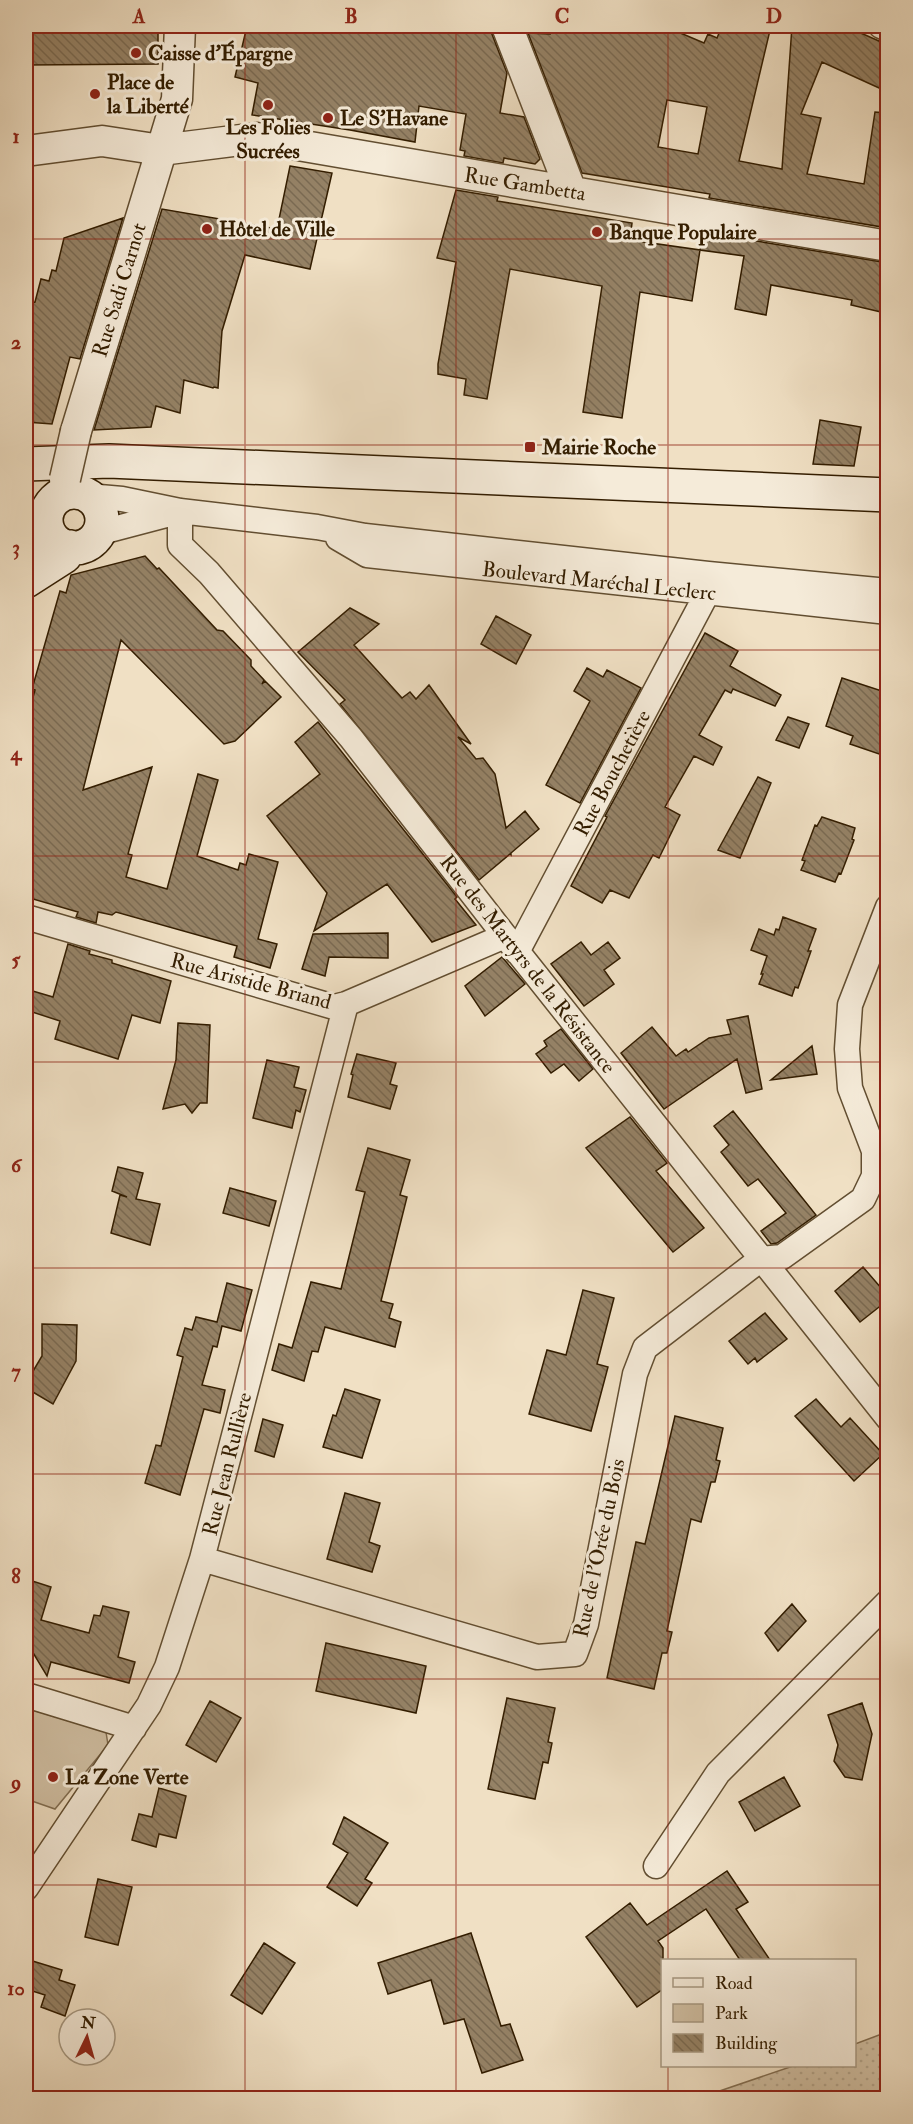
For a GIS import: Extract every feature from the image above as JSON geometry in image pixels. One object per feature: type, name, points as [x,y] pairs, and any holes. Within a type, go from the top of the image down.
[{"type":"main road","points":[[26,464],[109,461],[318,472],[888,495]]},
{"type":"main road","points":[[26,580],[61,544],[101,522],[100,512],[95,502],[74,489],[61,495],[49,506],[46,522],[61,544]]},
{"type":"street","name":"Rue Sadi Carnot","points":[[74,489],[76,431],[177,99],[180,26]]},
{"type":"street","points":[[507,26],[571,190]]},
{"type":"street","points":[[881,26],[888,28]]},
{"type":"street","name":"Rue Gambetta","points":[[26,151],[102,141],[161,150],[258,138],[888,246]]},
{"type":"street","name":"Boulevard Maréchal Leclerc","points":[[74,489],[180,512],[317,527],[367,555],[707,584],[888,591]]},
{"type":"street","name":"Boulevard Maréchal Leclerc","points":[[61,544],[180,512]]},
{"type":"street","name":"Rue des Martyrs de la Résistance","points":[[180,512],[180,545],[209,573],[351,738],[511,944],[888,1418]]},
{"type":"street","name":"Boulevard Maréchal Leclerc","points":[[707,584],[888,612]]},
{"type":"street","name":"Rue Bouchetière","points":[[511,944],[707,584]]},
{"type":"street","points":[[761,1259],[782,1257],[863,1199],[874,1176],[874,1151],[850,1088],[847,1049],[850,1005],[888,907]]},
{"type":"street","name":"Rue Aristide Briand","points":[[26,917],[334,1007],[511,944]]},
{"type":"street","name":"Rue Jean Rullière","points":[[26,1888],[149,1706],[167,1667],[202,1559],[346,1004]]},
{"type":"street","name":"Rue de l'Orée du Bois","points":[[202,1559],[537,1657],[575,1654],[586,1624],[635,1374],[645,1347],[761,1259]]},
{"type":"street","points":[[656,1866],[718,1773],[888,1602]]},
{"type":"street","points":[[26,1695],[134,1728]]},
{"type":"green space","name":"La Zone Verte","points":[[26,1708],[106,1732],[108,1745],[55,1809],[26,1799]]},
{"type":"green space","points":[[887,2032],[887,2098],[699,2098],[790,2067],[856,2067],[856,2044]]},
{"type":"building","points":[[116,26],[158,26],[158,64],[26,65],[26,29],[117,33]]},
{"type":"building","points":[[247,26],[470,26],[490,29],[507,73],[500,113],[524,117],[540,159],[535,164],[504,158],[503,163],[464,156],[465,151],[460,150],[466,114],[419,106],[415,142],[252,115],[258,83],[235,77]]},
{"type":"building","points":[[548,26],[629,26],[654,30],[656,26],[664,26],[704,43],[708,34],[717,38],[722,26],[771,26],[739,161],[782,169],[792,26],[845,26],[888,45],[888,92],[822,62],[801,114],[821,118],[807,174],[864,184],[875,112],[888,113],[888,228],[709,198],[710,194],[582,173],[528,33],[550,34]],"holes":[[[667,100],[707,107],[698,154],[658,147]]]},
{"type":"building","points":[[290,166],[332,173],[310,269],[245,255],[222,331],[218,388],[184,380],[180,413],[156,406],[151,427],[94,430],[162,209],[277,229]]},
{"type":"building","points":[[456,190],[498,197],[497,201],[632,223],[630,240],[700,250],[692,301],[640,292],[622,418],[583,412],[602,286],[510,269],[487,399],[464,395],[466,379],[438,374],[456,262],[437,258]]},
{"type":"building","points":[[123,218],[80,359],[70,357],[52,424],[26,422],[26,304],[35,302],[41,279],[49,281],[52,270],[56,271],[64,238]]},
{"type":"building","points":[[703,232],[888,263],[888,310],[881,309],[881,312],[851,305],[852,300],[771,285],[766,315],[735,309],[744,256],[700,250]]},
{"type":"building","points":[[820,420],[861,427],[854,466],[813,464]]},
{"type":"building","points":[[145,556],[217,630],[223,631],[251,660],[251,666],[264,680],[262,684],[265,681],[281,697],[235,741],[224,744],[121,640],[83,790],[152,767],[128,854],[132,855],[126,877],[167,889],[198,774],[218,780],[197,856],[238,870],[240,863],[246,865],[249,854],[278,862],[258,939],[277,944],[270,968],[234,957],[237,946],[116,912],[112,915],[98,912],[96,923],[76,917],[78,912],[26,897],[26,723],[35,690],[32,689],[60,591],[66,593],[71,575]]},
{"type":"building","points":[[350,608],[379,624],[354,645],[402,698],[410,692],[416,699],[429,685],[471,744],[458,737],[476,759],[483,758],[495,774],[506,828],[525,811],[539,829],[479,880],[340,704],[345,700],[298,652]]},
{"type":"building","points":[[496,616],[531,635],[516,664],[481,644]]},
{"type":"building","points":[[705,633],[738,651],[730,666],[781,695],[775,706],[733,689],[731,693],[725,690],[699,735],[722,747],[713,765],[694,756],[665,807],[680,815],[659,858],[653,855],[629,898],[610,890],[602,903],[571,886],[607,817],[605,816]]},
{"type":"building","points":[[587,668],[603,677],[607,670],[641,688],[580,803],[546,785],[590,701],[574,691]]},
{"type":"building","points":[[842,678],[888,693],[888,757],[850,744],[853,736],[826,726]]},
{"type":"building","points":[[788,717],[809,724],[799,748],[776,740]]},
{"type":"building","points":[[318,722],[457,897],[455,899],[476,925],[432,942],[387,884],[314,931],[327,893],[267,816],[320,774],[295,742]]},
{"type":"building","points":[[758,777],[771,783],[740,858],[718,850]]},
{"type":"building","points":[[822,817],[855,828],[852,839],[854,840],[841,874],[839,873],[835,882],[801,870],[805,861],[802,860],[815,825],[817,826]]},
{"type":"building","points":[[783,917],[816,929],[798,988],[795,987],[792,996],[759,984],[767,956],[751,950],[759,929],[774,935],[776,929],[779,930]]},
{"type":"building","points":[[388,933],[388,958],[329,957],[325,976],[302,969],[313,934]]},
{"type":"building","points":[[581,942],[591,955],[608,942],[620,958],[604,970],[614,984],[584,1006],[551,964]]},
{"type":"building","points":[[68,944],[90,951],[89,954],[112,960],[112,963],[171,981],[160,1023],[132,1015],[118,1059],[55,1039],[60,1021],[26,1010],[26,989],[53,997]]},
{"type":"building","points":[[502,957],[525,984],[485,1016],[465,986]]},
{"type":"building","points":[[748,1016],[762,1089],[746,1093],[737,1059],[664,1109],[621,1053],[652,1027],[676,1056],[686,1049],[688,1052],[709,1038],[731,1034],[727,1020]]},
{"type":"building","points":[[178,1023],[210,1025],[207,1103],[200,1103],[192,1113],[185,1104],[163,1109],[176,1060]]},
{"type":"building","points":[[561,1029],[593,1069],[579,1081],[564,1064],[551,1073],[536,1054],[547,1046],[544,1041]]},
{"type":"building","points":[[812,1046],[817,1074],[771,1080]]},
{"type":"building","points":[[357,1054],[396,1063],[390,1084],[397,1086],[390,1109],[348,1097]]},
{"type":"building","points":[[267,1060],[299,1067],[294,1087],[306,1090],[300,1112],[296,1110],[292,1128],[253,1118]]},
{"type":"building","points":[[733,1111],[816,1215],[777,1243],[771,1244],[761,1231],[786,1213],[758,1179],[748,1186],[721,1152],[729,1145],[714,1126]]},
{"type":"building","points":[[630,1117],[667,1163],[656,1171],[704,1228],[673,1252],[586,1148]]},
{"type":"building","points":[[368,1148],[410,1160],[400,1195],[407,1197],[381,1301],[393,1304],[389,1318],[401,1322],[395,1347],[325,1327],[318,1352],[312,1351],[304,1381],[272,1370],[279,1344],[292,1348],[311,1282],[341,1289],[365,1192],[356,1190]]},
{"type":"building","points":[[118,1167],[143,1173],[136,1199],[160,1204],[150,1245],[111,1233],[120,1195],[127,1197],[112,1191]]},
{"type":"building","points":[[230,1188],[276,1201],[269,1226],[223,1213]]},
{"type":"building","points":[[863,1267],[888,1296],[888,1300],[860,1322],[835,1291]]},
{"type":"building","points":[[227,1283],[252,1290],[241,1331],[222,1326],[217,1347],[213,1346],[202,1385],[225,1390],[220,1413],[204,1409],[180,1495],[145,1483],[156,1445],[161,1446],[183,1357],[177,1355],[185,1328],[192,1330],[196,1317],[217,1322]]},
{"type":"building","points":[[583,1290],[614,1298],[597,1364],[608,1367],[591,1431],[529,1414],[547,1350],[566,1355]]},
{"type":"building","points":[[765,1313],[787,1339],[757,1362],[755,1358],[748,1364],[729,1341]]},
{"type":"building","points":[[42,1324],[77,1325],[76,1361],[53,1404],[26,1388],[26,1383],[42,1356]]},
{"type":"building","points":[[345,1389],[380,1400],[362,1458],[323,1447],[333,1415],[336,1416]]},
{"type":"building","points":[[816,1399],[841,1427],[850,1418],[883,1454],[854,1481],[795,1416]]},
{"type":"building","points":[[675,1416],[723,1428],[716,1460],[720,1461],[715,1482],[711,1482],[701,1522],[691,1519],[667,1631],[672,1632],[667,1653],[662,1653],[654,1689],[607,1678],[636,1542],[645,1544]]},
{"type":"building","points":[[263,1419],[283,1425],[274,1457],[255,1451]]},
{"type":"building","points":[[345,1493],[380,1503],[369,1542],[380,1546],[372,1572],[327,1559]]},
{"type":"building","points":[[26,1579],[51,1587],[41,1620],[89,1633],[94,1615],[100,1616],[103,1606],[129,1612],[118,1657],[135,1662],[129,1683],[51,1662],[47,1676],[32,1651],[31,1654],[26,1654]]},
{"type":"building","points":[[792,1604],[806,1621],[778,1651],[765,1633]]},
{"type":"building","points":[[326,1643],[426,1666],[416,1713],[316,1691]]},
{"type":"building","points":[[507,1698],[555,1708],[548,1742],[552,1743],[548,1763],[543,1762],[535,1799],[488,1789]]},
{"type":"building","points":[[210,1701],[241,1718],[216,1762],[186,1745]]},
{"type":"building","points":[[862,1703],[872,1734],[862,1780],[845,1777],[834,1761],[838,1745],[828,1715]]},
{"type":"building","points":[[784,1777],[800,1806],[755,1831],[739,1802]]},
{"type":"building","points":[[159,1788],[186,1796],[176,1838],[159,1834],[156,1847],[132,1840],[139,1814],[152,1817]]},
{"type":"building","points":[[344,1817],[388,1843],[365,1879],[372,1883],[357,1906],[327,1887],[348,1853],[333,1844]]},
{"type":"building","points":[[727,1871],[748,1902],[736,1909],[769,1959],[739,1959],[706,1909],[658,1941],[663,1948],[661,1990],[637,2007],[586,1937],[630,1903],[647,1925]]},
{"type":"building","points":[[98,1879],[132,1887],[118,1945],[85,1937]]},
{"type":"building","points":[[471,1933],[501,2026],[510,2024],[523,2060],[482,2073],[464,2019],[444,2024],[431,1980],[388,1994],[378,1963]]},
{"type":"building","points":[[264,1943],[295,1963],[262,2014],[231,1995]]},
{"type":"building","points":[[26,1959],[62,1970],[59,1980],[75,1985],[68,2007],[57,2007],[57,2013],[41,2007],[45,1995],[26,1989]]},
{"type":"place","name":"Caisse d'Épargne","points":[[136,53]]},
{"type":"place","name":"Place de la Liberté","points":[[95,94]]},
{"type":"place","name":"Les Folies Sucrées","points":[[268,105]]},
{"type":"place","name":"Le S'Havane","points":[[328,118]]},
{"type":"place","name":"Hôtel de Ville","points":[[207,229]]},
{"type":"place","name":"Banque Populaire","points":[[597,232]]},
{"type":"place","name":"Mairie Roche","points":[[530,447]]},
{"type":"place","name":"La Zone Verte","points":[[53,1777]]}]
